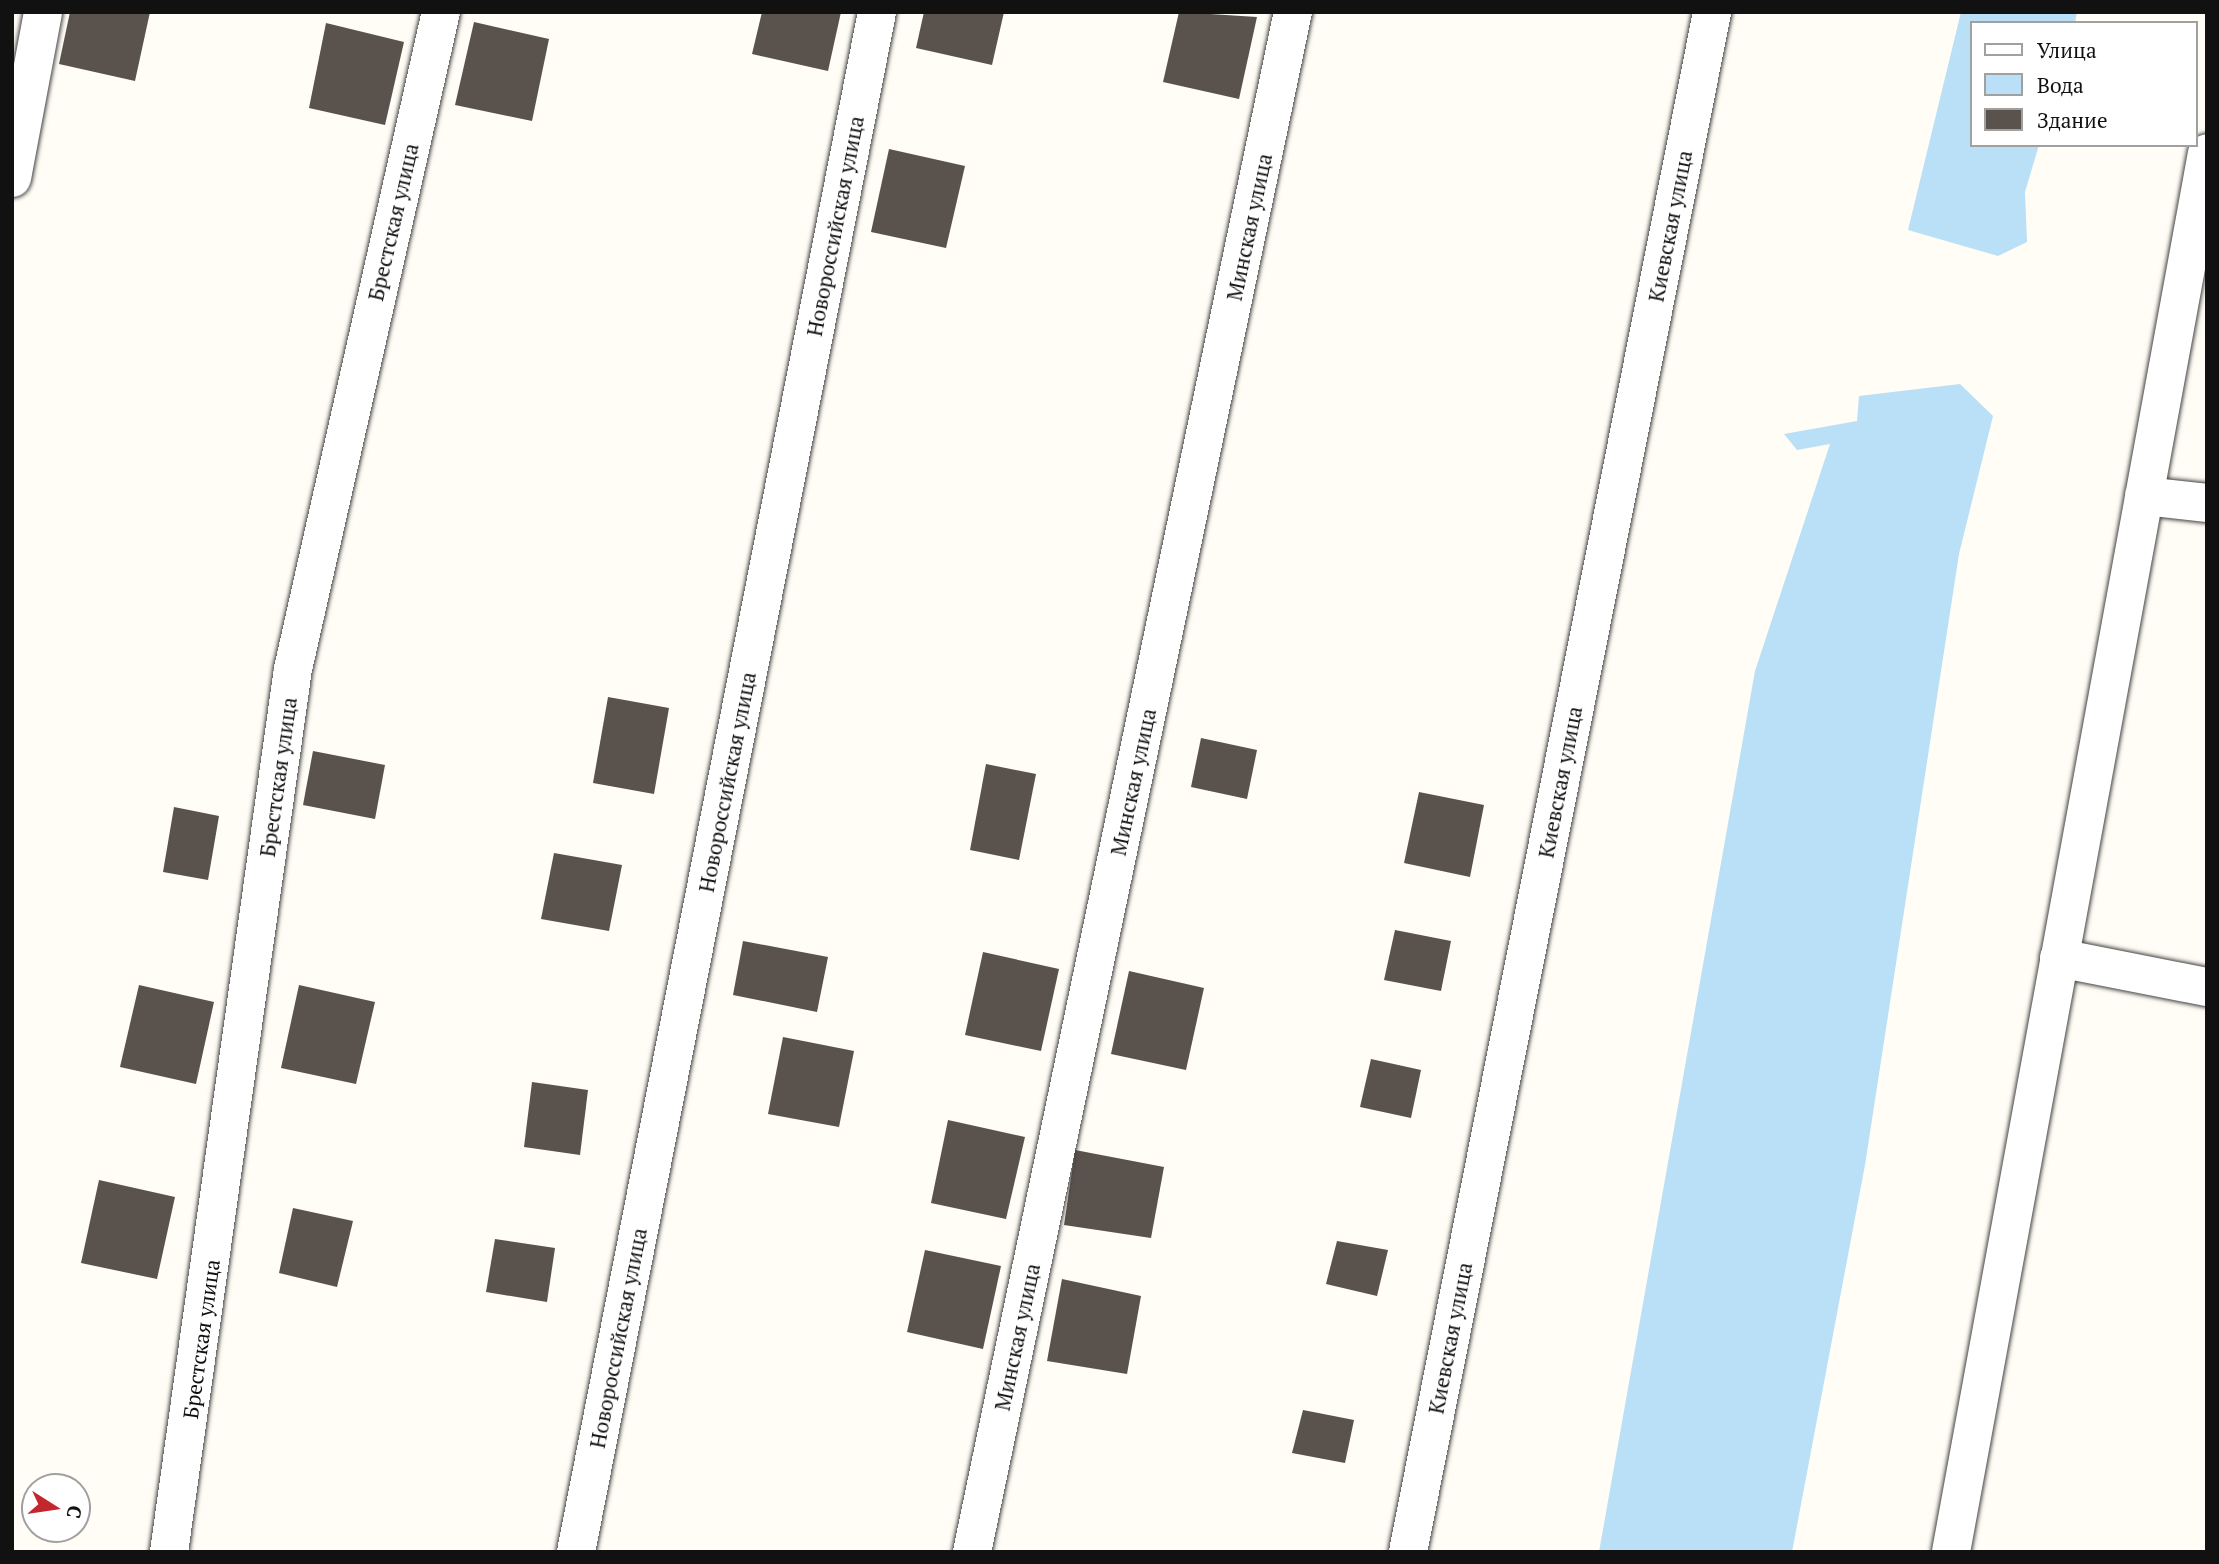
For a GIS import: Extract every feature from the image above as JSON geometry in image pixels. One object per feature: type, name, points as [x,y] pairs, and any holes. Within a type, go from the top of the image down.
[{"type":"street","points":[[12,177],[43,12]]},
{"type":"street","name":"Брестская улица","points":[[169,1552],[293,669],[440,12]]},
{"type":"street","name":"Новороссийская улица","points":[[576,1552],[877,12]]},
{"type":"street","name":"Минская улица","points":[[972,1552],[1293,12]]},
{"type":"street","name":"Киевская улица","points":[[1408,1552],[1712,12]]},
{"type":"street","points":[[1951,1552],[2207,153]]},
{"type":"street","points":[[2144,496],[2207,503]]},
{"type":"street","points":[[2059,958],[2207,987]]},
{"type":"water","points":[[1961,12],[2077,12],[2075,21],[1970,21],[1970,147],[2038,147],[2025,192],[2027,242],[1998,256],[1908,230]]},
{"type":"water","points":[[1960,384],[1993,416],[1959,554],[1865,1165],[1792,1552],[1599,1552],[1755,671],[1830,444],[1797,450],[1784,434],[1857,421],[1859,396]]},
{"type":"building","points":[[70,12],[150,12],[135,81],[59,64]]},
{"type":"building","points":[[762,12],[841,12],[828,71],[752,54]]},
{"type":"building","points":[[924,12],[1004,12],[992,65],[916,48]]},
{"type":"building","points":[[1179,12],[1257,17],[1239,99],[1163,82]]},
{"type":"building","points":[[474,22],[549,39],[532,121],[455,105]]},
{"type":"building","points":[[326,23],[404,42],[385,125],[309,108]]},
{"type":"building","points":[[889,149],[965,166],[946,248],[871,232]]},
{"type":"building","points":[[608,697],[669,708],[654,794],[593,783]]},
{"type":"building","points":[[1201,738],[1257,750],[1247,799],[1191,787]]},
{"type":"building","points":[[313,751],[385,765],[375,819],[303,805]]},
{"type":"building","points":[[986,764],[1036,774],[1019,860],[970,850]]},
{"type":"building","points":[[1419,792],[1484,805],[1470,877],[1404,863]]},
{"type":"building","points":[[174,807],[219,816],[208,880],[163,872]]},
{"type":"building","points":[[554,853],[622,865],[609,931],[541,919]]},
{"type":"building","points":[[1395,930],[1451,941],[1441,991],[1384,980]]},
{"type":"building","points":[[743,941],[828,957],[817,1012],[733,995]]},
{"type":"building","points":[[983,952],[1059,969],[1041,1051],[965,1035]]},
{"type":"building","points":[[1129,971],[1204,988],[1186,1070],[1111,1054]]},
{"type":"building","points":[[139,985],[214,1002],[196,1084],[120,1067]]},
{"type":"building","points":[[299,985],[375,1002],[356,1084],[281,1068]]},
{"type":"building","points":[[783,1037],[854,1051],[839,1127],[768,1114]]},
{"type":"building","points":[[1371,1059],[1421,1070],[1411,1118],[1360,1107]]},
{"type":"building","points":[[532,1082],[588,1090],[580,1155],[524,1147]]},
{"type":"building","points":[[948,1120],[1025,1137],[1006,1219],[931,1203]]},
{"type":"building","points":[[1075,1150],[1164,1167],[1151,1238],[1064,1225]]},
{"type":"building","points":[[99,1180],[175,1197],[157,1279],[81,1263]]},
{"type":"building","points":[[293,1208],[353,1221],[337,1287],[279,1273]]},
{"type":"building","points":[[495,1239],[555,1248],[547,1302],[486,1292]]},
{"type":"building","points":[[1337,1241],[1388,1250],[1377,1296],[1326,1284]]},
{"type":"building","points":[[925,1250],[1001,1266],[983,1349],[907,1332]]},
{"type":"building","points":[[1062,1279],[1141,1296],[1127,1374],[1047,1361]]},
{"type":"building","points":[[1303,1410],[1354,1420],[1345,1463],[1292,1453]]}]
